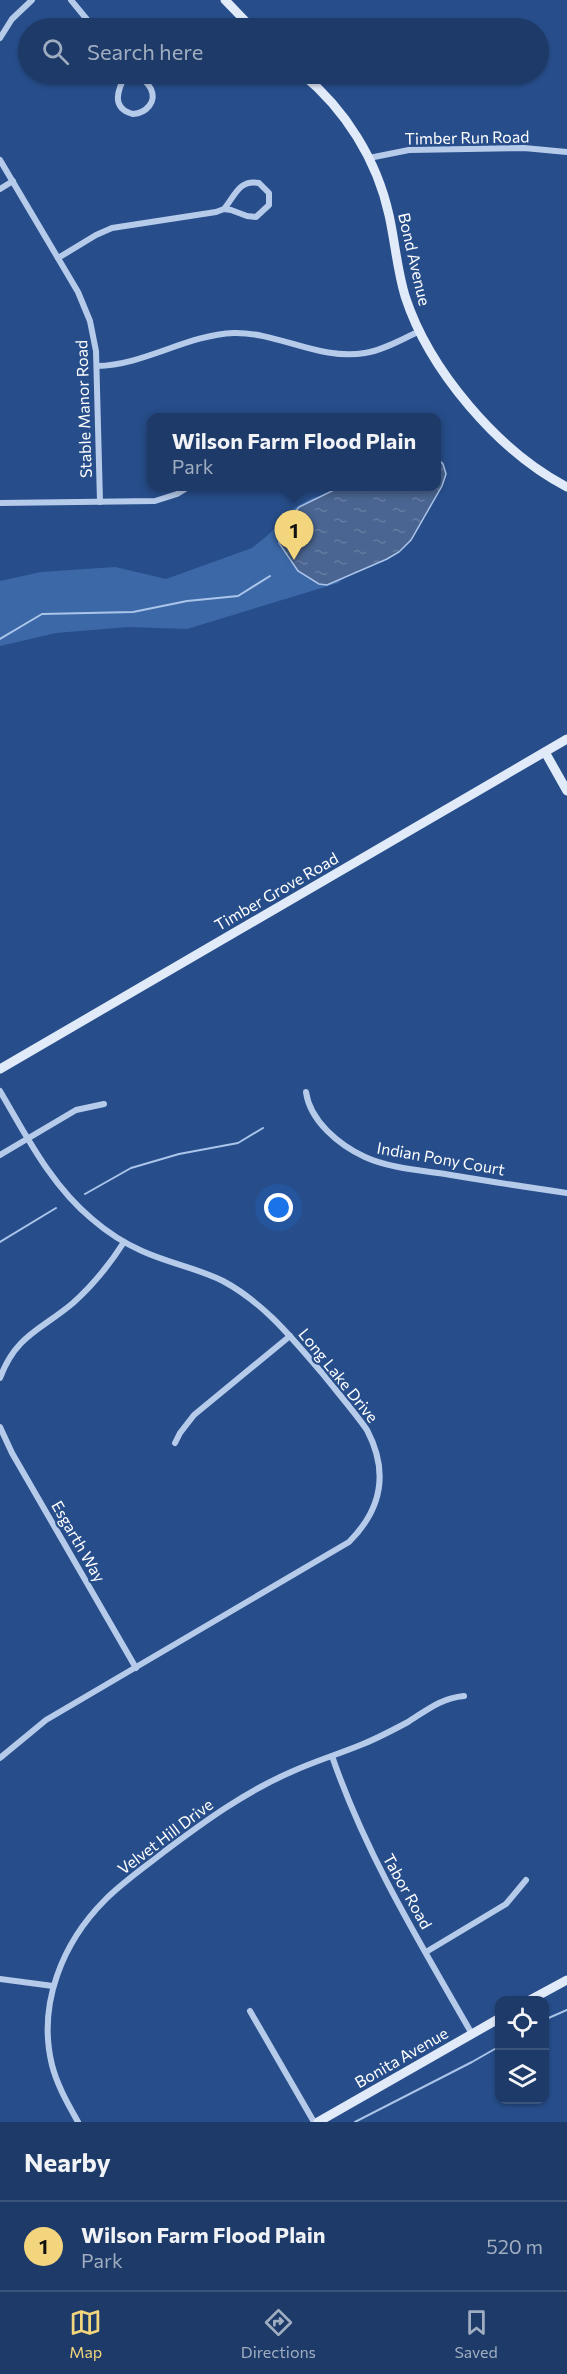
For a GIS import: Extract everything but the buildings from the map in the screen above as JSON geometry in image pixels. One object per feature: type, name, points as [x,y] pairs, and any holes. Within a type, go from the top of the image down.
[{"type":"street","points":[[0,38],[12,19],[32,0]]},
{"type":"street","points":[[71,0],[86,18]]},
{"type":"street","points":[[225,0],[242,18]]},
{"type":"street","points":[[121,84],[118,89],[118,104],[124,111],[138,114],[150,106],[152,96],[147,84]]},
{"type":"street","name":"Bond Avenue","points":[[312,84],[337,109],[369,158],[385,197],[401,279],[411,313],[451,382],[472,408],[525,461],[567,488]]},
{"type":"street","name":"Timber Run Road","points":[[369,158],[409,150],[524,148],[567,152]]},
{"type":"street","name":"Stable Manor Road","points":[[0,160],[58,258],[88,315],[94,338],[97,366],[100,502]]},
{"type":"street","points":[[0,189],[13,182]]},
{"type":"street","points":[[58,258],[81,243],[112,228],[224,209],[255,217],[266,209],[270,196],[259,183],[247,183],[237,190],[224,209]]},
{"type":"street","points":[[97,366],[129,363],[198,339],[221,334],[258,334],[334,353],[355,354],[386,347],[420,331]]},
{"type":"street","points":[[0,503],[155,501],[182,491]]},
{"type":"street","name":"Timber Grove Road","points":[[0,1069],[567,739]]},
{"type":"street","points":[[544,752],[567,790]]},
{"type":"street","name":"Long Lake Drive","points":[[0,1091],[51,1176],[93,1220],[124,1242],[149,1254],[208,1275],[232,1287],[264,1309],[290,1336],[359,1418],[374,1441],[380,1473],[380,1487],[370,1517],[349,1542],[335,1553],[46,1720],[0,1758]]},
{"type":"street","name":"Indian Pony Court","points":[[306,1092],[311,1110],[326,1129],[345,1146],[366,1158],[415,1170],[567,1193]]},
{"type":"street","points":[[0,1155],[76,1110],[104,1104]]},
{"type":"street","points":[[0,1378],[17,1345],[82,1295],[124,1242]]},
{"type":"street","points":[[175,1443],[194,1415],[290,1336]]},
{"type":"street","name":"Esgarth Way","points":[[0,1426],[12,1453],[136,1668]]},
{"type":"street","name":"Velvet Hill Drive","points":[[78,2122],[64,2096],[50,2057],[48,2019],[53,1986],[66,1953],[84,1924],[119,1887],[219,1811],[278,1778],[389,1732],[443,1700],[464,1696]]},
{"type":"street","name":"Tabor Road","points":[[332,1756],[366,1845],[472,2034]]},
{"type":"street","points":[[426,1952],[506,1904],[526,1880]]},
{"type":"street","points":[[0,1979],[53,1986]]},
{"type":"street","points":[[539,1996],[567,1980]]},
{"type":"street","points":[[250,2011],[316,2122]]},
{"type":"street","name":"Bonita Avenue","points":[[316,2122],[495,2021]]},
{"type":"shaded area","points":[[333,493],[377,553],[338,583],[187,629],[128,627],[56,633],[0,646],[0,581],[41,572],[115,567],[166,579],[252,548],[294,508],[312,498]]},
{"type":"water","points":[[441,462],[446,474],[441,488]]},
{"type":"water","points":[[332,491],[439,491],[411,540],[399,552],[327,585],[319,584],[298,571],[279,543],[279,533],[299,507]]},
{"type":"waterway","points":[[0,639],[42,614],[133,612],[187,601],[238,596],[270,576]]},
{"type":"waterway","points":[[85,1194],[131,1168],[179,1154],[238,1143],[263,1128]]},
{"type":"waterway","points":[[0,1242],[56,1208]]},
{"type":"waterway","points":[[549,2018],[567,2010]]},
{"type":"waterway","points":[[355,2122],[495,2049]]},
{"type":"place","name":"Wilson Farm Flood Plain","points":[[294,560]]}]
